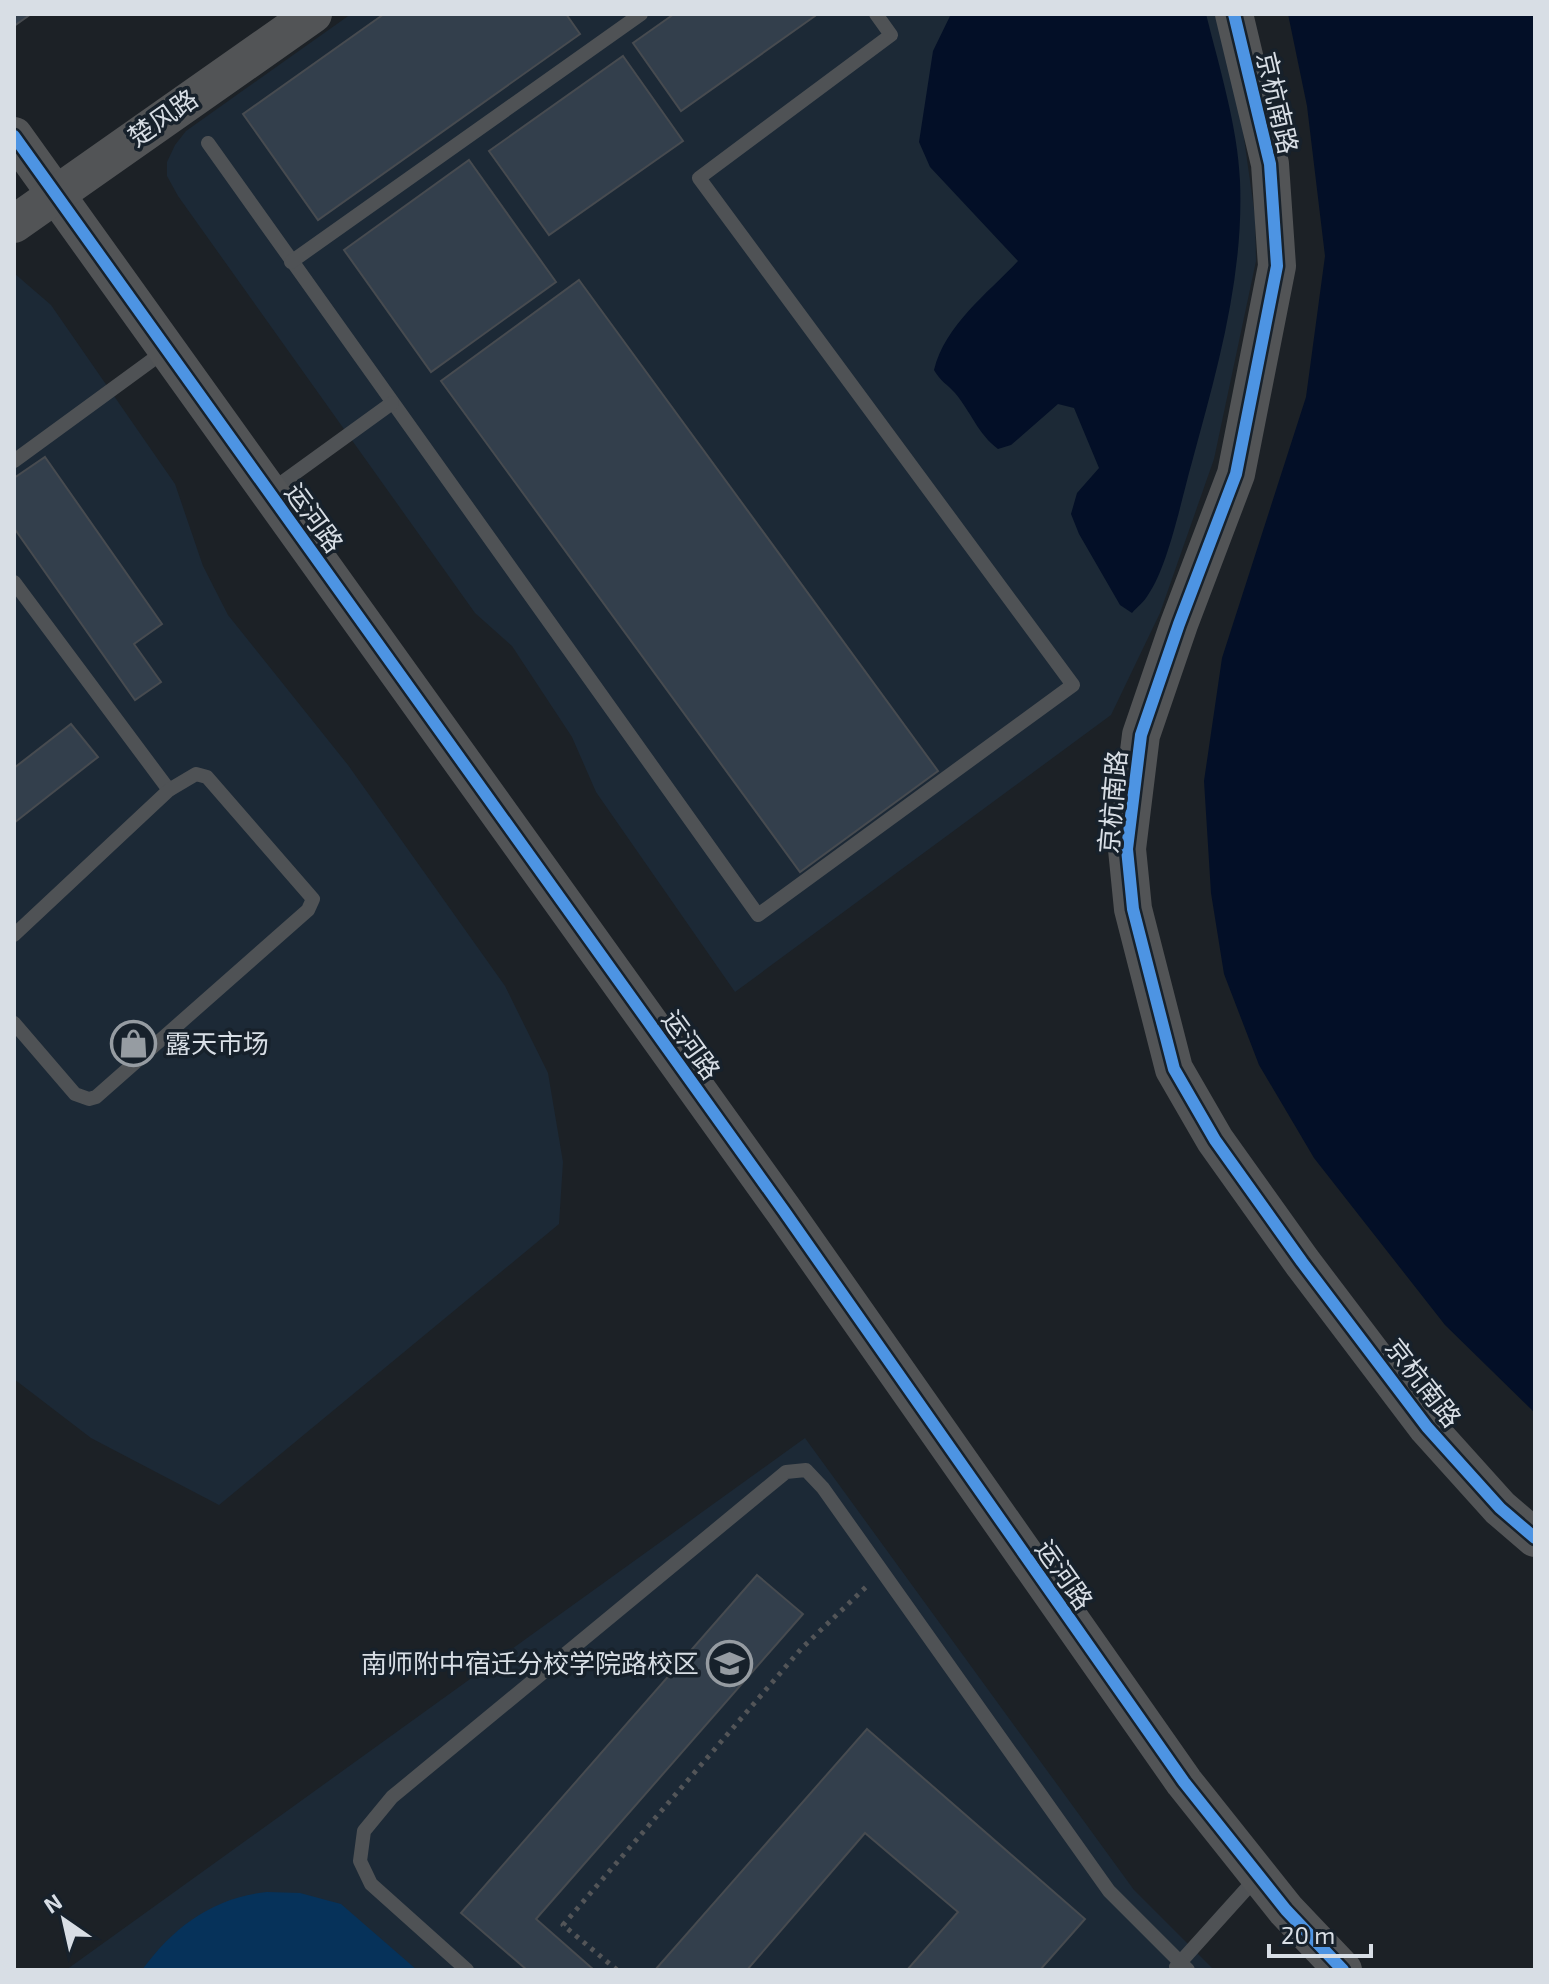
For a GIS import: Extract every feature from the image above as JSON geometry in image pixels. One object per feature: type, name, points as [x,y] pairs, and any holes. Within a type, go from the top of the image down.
[{"type":"street","name":"楚风路","points":[[14,224],[313,14]]},
{"type":"street","name":"京杭南路","points":[[1234,14],[1270,164],[1277,266],[1236,474],[1141,735],[1127,849],[1133,909],[1174,1069],[1215,1140],[1302,1262],[1427,1427],[1500,1508],[1535,1538]]},
{"type":"street","name":"运河路","points":[[14,136],[784,1211],[1184,1782],[1286,1910],[1343,1970]]},
{"type":"lane","points":[[291,262],[641,14]]},
{"type":"lane","points":[[208,143],[758,915],[1073,685],[699,178],[891,35],[876,14]]},
{"type":"lane","points":[[14,461],[167,350]]},
{"type":"lane","points":[[269,492],[392,403]]},
{"type":"lane","points":[[16,590],[169,790]]},
{"type":"lane","points":[[14,935],[169,790],[191,775],[207,777],[311,896],[312,904],[96,1097],[89,1099],[75,1094],[14,1023]]},
{"type":"lane","points":[[467,1970],[371,1884],[360,1861],[364,1831],[392,1797],[786,1472],[806,1470],[823,1488],[1109,1891],[1181,1968],[1259,1876]]},
{"type":"path","points":[[617,1970],[563,1925],[801,1649],[882,1571]]},
{"type":"shaded area","points":[[351,14],[1218,14],[1238,96],[1255,216],[1256,261],[1214,459],[1160,613],[1111,715],[735,992],[596,792],[572,737],[512,646],[475,613],[178,196],[167,176],[167,162],[186,131]]},
{"type":"shaded area","points":[[951,14],[1206,14],[1236,140],[1240,181],[1238,252],[1219,358],[1174,531],[1155,583],[1132,613],[1120,605],[1079,534],[1071,514],[1077,493],[1099,468],[1074,408],[1058,404],[1011,445],[998,449],[985,437],[961,400],[934,370],[939,354],[957,324],[1018,261],[930,167],[919,142],[933,51]]},
{"type":"shaded area","points":[[1288,14],[1535,14],[1535,1413],[1445,1325],[1314,1158],[1259,1065],[1224,974],[1211,893],[1204,781],[1222,658],[1306,397],[1325,256],[1307,106]]},
{"type":"shaded area","points":[[14,273],[51,305],[175,484],[203,566],[228,615],[348,765],[505,986],[548,1073],[563,1162],[559,1224],[219,1505],[91,1438],[14,1379]]},
{"type":"shaded area","name":"南师附中宿迁分校学院路校区","points":[[805,1438],[1134,1890],[1214,1970],[66,1970]]},
{"type":"shaded area","points":[[267,1892],[300,1893],[341,1904],[417,1970],[142,1970],[167,1940],[196,1917],[229,1900]]},
{"type":"building","points":[[14,14],[31,14],[14,26]]},
{"type":"building","points":[[384,14],[566,14],[580,34],[318,220],[243,114]]},
{"type":"building","points":[[674,14],[815,16],[681,111],[633,43]]},
{"type":"building","points":[[623,56],[683,141],[549,235],[489,151]]},
{"type":"building","points":[[469,160],[556,282],[431,372],[344,250]]},
{"type":"building","points":[[579,280],[938,771],[800,872],[441,381]]},
{"type":"building","points":[[45,457],[162,624],[134,644],[161,682],[135,700],[14,528],[14,478]]},
{"type":"building","points":[[71,724],[98,757],[14,823],[14,768]]},
{"type":"building","points":[[757,1575],[803,1614],[536,1919],[594,1970],[527,1970],[461,1913]]},
{"type":"building","points":[[867,1729],[1085,1919],[1040,1970],[907,1970],[958,1912],[865,1833],[747,1970],[655,1970]]},
{"type":"cycle path","points":[[1234,14],[1270,164],[1277,266],[1236,474],[1141,735],[1127,849],[1133,909],[1174,1069],[1215,1140],[1302,1262],[1427,1427],[1500,1508],[1535,1538]]},
{"type":"cycle path","points":[[14,136],[784,1211],[1184,1782],[1286,1910],[1343,1970]]},
{"type":"place","name":"露天市场","points":[[134,1044]]},
{"type":"place","name":"南师附中宿迁分校学院路校区","points":[[730,1664]]}]
